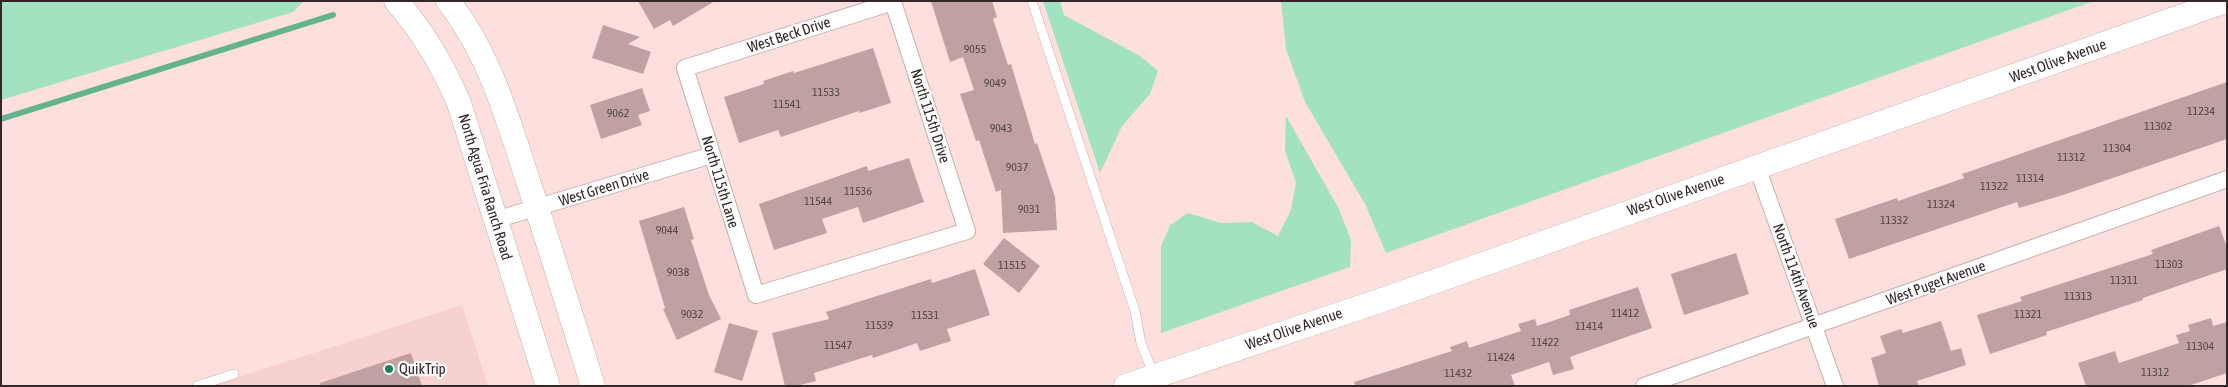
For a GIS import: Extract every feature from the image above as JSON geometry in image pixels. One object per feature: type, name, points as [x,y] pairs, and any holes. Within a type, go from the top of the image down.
[{"type":"main road","name":"North Agua Fria Ranch Road","points":[[396,1],[429,44],[447,76],[467,125],[548,386]]},
{"type":"main road","points":[[448,1],[467,28],[488,68],[504,108],[593,386]]},
{"type":"main road","name":"West Olive Avenue","points":[[1126,386],[1388,298],[2225,1]]},
{"type":"street","name":"West Beck Drive","points":[[684,68],[893,2]]},
{"type":"street","name":"North 115th Drive","points":[[756,296],[967,231],[893,2]]},
{"type":"street","name":"North 115th Lane","points":[[684,68],[756,296]]},
{"type":"street","name":"West Green Drive","points":[[496,220],[712,155]]},
{"type":"street","name":"North 114th Avenue","points":[[1757,167],[1835,386]]},
{"type":"street","name":"West Puget Avenue","points":[[1644,386],[2227,179]]},
{"type":"lane","points":[[1032,1],[1136,311],[1141,343],[1154,376]]},
{"type":"lane","points":[[197,386],[234,374]]},
{"type":"shaded area","points":[[462,305],[488,386],[211,386]]},
{"type":"green space","points":[[1,1],[304,1],[293,12],[1,100]]},
{"type":"green space","points":[[1043,1],[1060,1],[1064,15],[1140,56],[1158,71],[1150,94],[1122,126],[1100,173]]},
{"type":"green space","points":[[1281,1],[2094,1],[1386,253],[1365,204],[1305,102],[1286,49]]},
{"type":"green space","points":[[1286,116],[1339,209],[1351,240],[1350,267],[1161,333],[1161,247],[1170,225],[1188,213],[1221,223],[1252,222],[1278,236],[1291,210],[1296,182],[1285,151]]},
{"type":"building","points":[[638,1],[715,1],[673,26],[670,20],[654,29]]},
{"type":"building","points":[[931,1],[992,1],[997,17],[993,19],[1008,65],[1011,64],[1035,144],[1037,143],[1055,197],[1057,230],[1003,233],[1001,190],[996,192],[979,140],[976,141],[960,94],[974,90],[963,57],[950,62]]},
{"type":"building","points":[[603,25],[640,37],[628,44],[651,52],[643,74],[592,58]]},
{"type":"building","points":[[873,48],[891,103],[859,113],[859,111],[781,137],[778,130],[739,143],[724,97],[764,84],[763,81],[793,71],[794,73]]},
{"type":"building","points":[[2227,82],[2227,139],[2063,195],[2019,208],[2017,202],[1849,259],[1835,219],[1897,198],[1898,201],[1964,178],[1962,174]]},
{"type":"building","points":[[642,88],[650,111],[638,115],[642,125],[601,139],[590,105]]},
{"type":"building","points":[[909,158],[924,202],[863,223],[858,207],[822,219],[827,233],[774,250],[759,204],[867,166],[868,171]]},
{"type":"building","points":[[684,207],[694,239],[691,240],[709,295],[721,319],[677,340],[663,309],[665,308],[639,221]]},
{"type":"building","points":[[2219,226],[2227,247],[2227,269],[2143,298],[2143,300],[2046,332],[2047,335],[1990,354],[1977,315],[2022,301],[2020,297],[2153,254],[2151,250]]},
{"type":"building","points":[[1004,238],[1040,266],[1019,293],[983,264]]},
{"type":"building","points":[[1736,253],[1749,294],[1684,315],[1671,274]]},
{"type":"building","points":[[975,269],[990,315],[947,329],[951,341],[920,351],[917,343],[873,358],[872,355],[814,373],[816,381],[796,386],[785,386],[772,333],[829,319],[826,312],[931,279],[932,283]]},
{"type":"building","points":[[1638,287],[1652,328],[1570,357],[1574,369],[1553,375],[1549,362],[1511,375],[1515,386],[1355,386],[1354,382],[1452,351],[1450,347],[1467,341],[1469,348],[1521,331],[1518,324],[1535,319],[1537,326],[1570,315],[1569,310]]},
{"type":"building","points":[[2211,318],[2213,326],[2227,322],[2227,373],[2188,386],[2086,386],[2078,363],[2115,351],[2119,363],[2179,343],[2176,335],[2190,331],[2188,325]]},
{"type":"building","points":[[1941,321],[1951,351],[1961,348],[1966,365],[1917,381],[1919,386],[1879,386],[1871,358],[1886,353],[1880,336],[1901,329],[1903,333]]},
{"type":"building","points":[[729,323],[758,331],[742,381],[714,372]]},
{"type":"building","name":"QuikTrip","points":[[411,353],[422,386],[321,386],[320,383]]},
{"type":"waterway","points":[[1,119],[333,15]]},
{"type":"place","name":"QuikTrip","points":[[389,369]]}]
